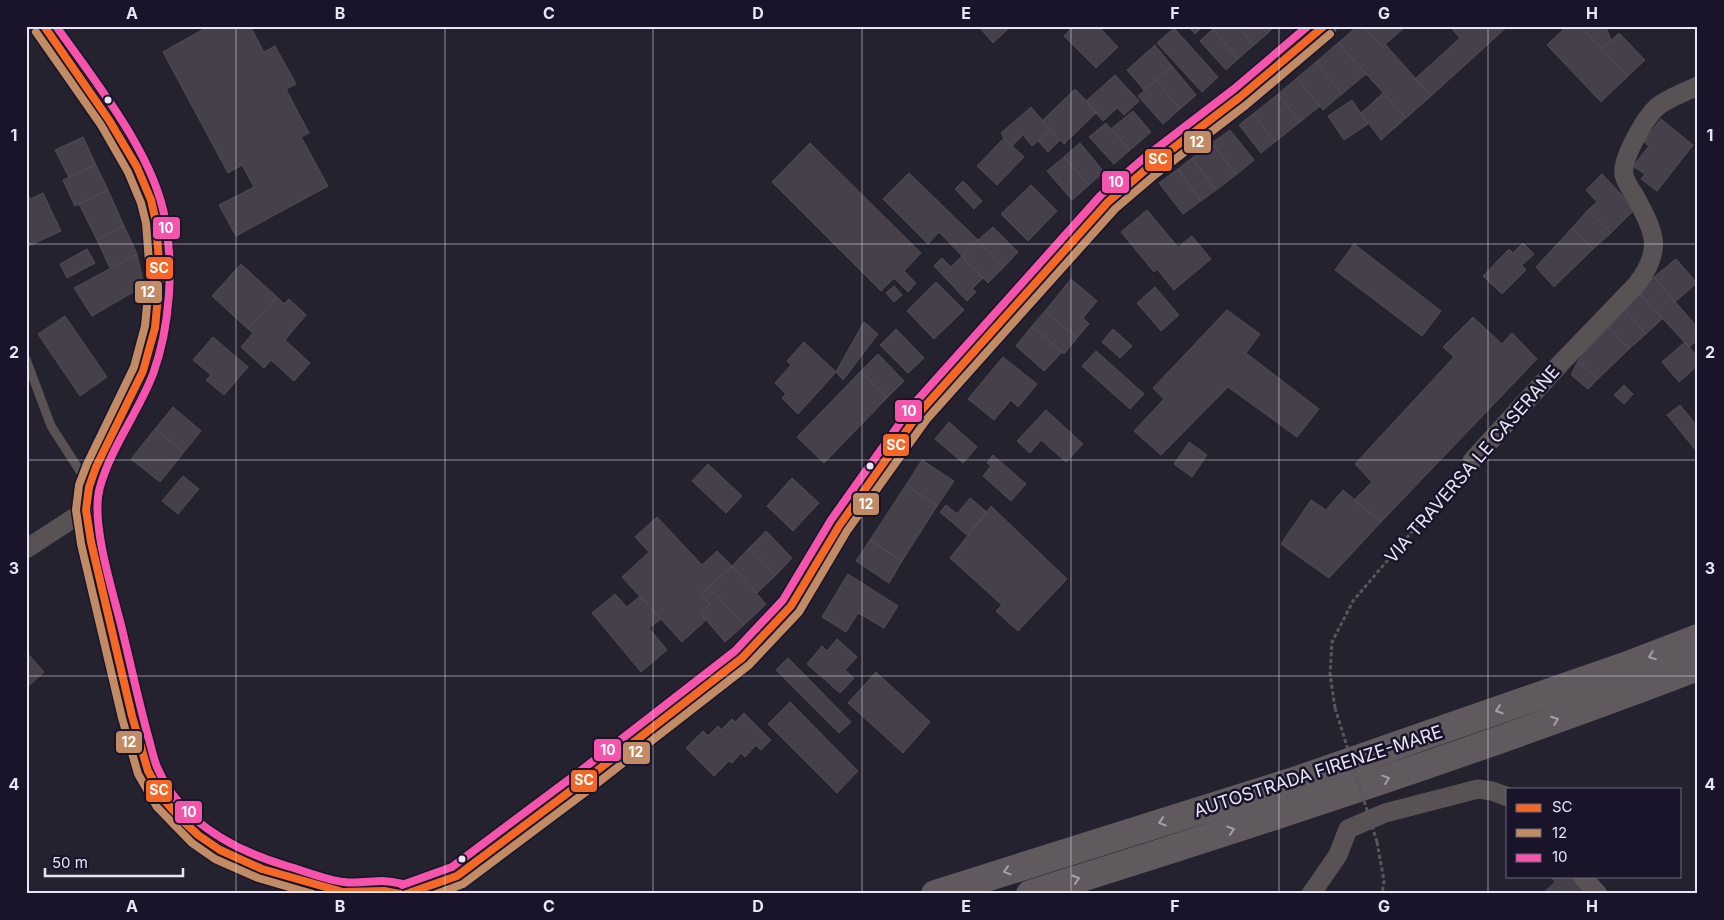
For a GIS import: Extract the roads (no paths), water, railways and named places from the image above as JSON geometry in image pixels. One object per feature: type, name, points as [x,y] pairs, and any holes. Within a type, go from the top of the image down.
[{"type":"highway","name":"AUTOSTRADA FIRENZE-MARE","points":[[935,894],[1300,779],[1624,666],[1698,638]]},
{"type":"highway","name":"AUTOSTRADA FIRENZE-MARE","points":[[1030,894],[1346,793],[1698,667]]},
{"type":"street","points":[[44,26],[109,120],[137,168],[150,200],[158,247],[160,275],[158,307],[149,350],[143,371],[96,467],[88,499],[91,542],[132,716],[148,771],[165,800],[182,820],[198,835],[220,850],[262,869],[345,893],[384,891],[411,893],[451,885],[742,658],[791,606],[839,526],[919,413],[1108,202],[1150,166],[1240,97],[1324,26]]},
{"type":"street","name":"VIA TRAVERSA LE CASERANE","points":[[1472,462],[1560,364],[1637,284],[1648,269],[1653,256],[1653,233],[1624,175],[1626,162],[1646,119],[1658,106],[1698,86]]},
{"type":"street","points":[[26,549],[88,499]]},
{"type":"street","points":[[1311,894],[1338,856],[1348,829],[1385,813],[1478,790],[1500,794]]},
{"type":"street","points":[[1584,878],[1598,894]]},
{"type":"lane","points":[[26,359],[51,426],[88,499]]}]
